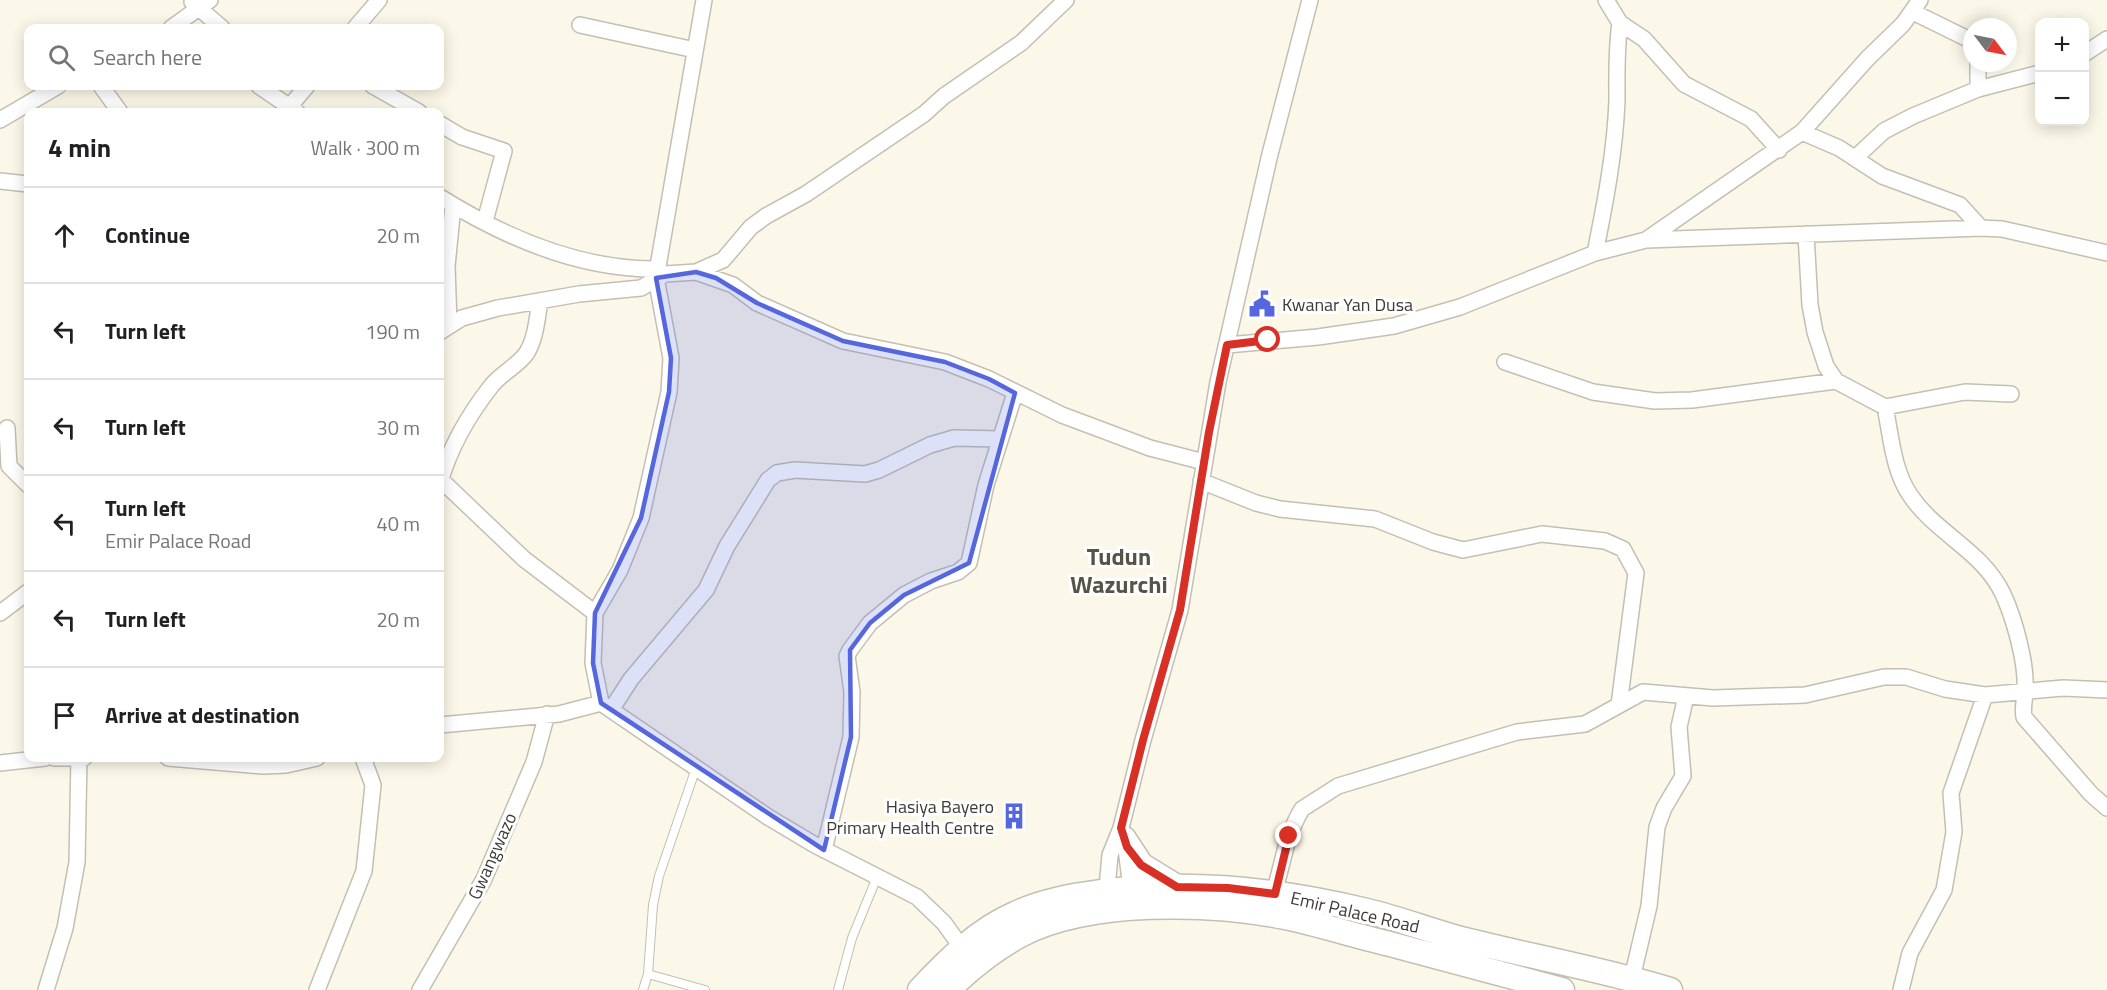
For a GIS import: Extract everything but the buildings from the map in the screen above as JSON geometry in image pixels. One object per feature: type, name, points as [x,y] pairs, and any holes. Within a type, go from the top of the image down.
[{"type":"main road","points":[[1123,833],[1141,865],[1177,887]]},
{"type":"main road","name":"Emir Palace Road","points":[[920,990],[962,948],[1013,914],[1068,897],[1106,901],[1132,898],[1177,887],[1228,888],[1368,911],[1456,937],[1530,953],[1611,976],[1632,978],[1670,990]]},
{"type":"main road","name":"Emir Palace Road","points":[[1132,898],[1286,917],[1562,990]]},
{"type":"main road","name":"Emir Palace Road","points":[[948,990],[970,968],[1022,934],[1106,901]]},
{"type":"street","points":[[359,24],[379,0]]},
{"type":"street","points":[[704,0],[657,274],[671,358],[666,411],[633,542],[594,613],[593,663],[606,706],[696,768],[824,850],[917,897],[932,909],[962,948]]},
{"type":"street","points":[[1106,901],[1110,855],[1123,833],[1143,740],[1180,610],[1204,462],[1227,345],[1270,154],[1310,0]]},
{"type":"street","points":[[1606,0],[1620,23],[1644,39],[1684,84],[1751,119],[1779,150]]},
{"type":"street","points":[[175,24],[199,2],[218,24]]},
{"type":"street","points":[[444,200],[485,221],[569,258],[657,274],[696,272],[723,260],[751,227],[766,216],[806,194],[924,114],[944,96],[1021,43],[1059,3]]},
{"type":"street","points":[[1646,240],[1802,132],[1916,6],[1963,36]]},
{"type":"street","points":[[1595,253],[1613,143],[1617,102],[1615,58],[1620,23]]},
{"type":"street","points":[[580,25],[695,50]]},
{"type":"street","points":[[2089,51],[2107,39]]},
{"type":"street","points":[[1978,72],[1978,89]]},
{"type":"street","points":[[1856,157],[1884,130],[1978,89],[2035,74]]},
{"type":"street","points":[[0,120],[51,90]]},
{"type":"street","points":[[104,90],[117,108]]},
{"type":"street","points":[[264,90],[286,108]]},
{"type":"street","points":[[292,108],[304,90]]},
{"type":"street","points":[[381,90],[412,108]]},
{"type":"street","points":[[444,126],[462,137],[504,151],[485,221]]},
{"type":"street","points":[[1802,132],[1856,157],[1882,176],[1960,205],[1981,228]]},
{"type":"street","points":[[0,181],[24,184]]},
{"type":"street","points":[[453,206],[444,328],[478,313],[540,301],[641,288],[657,274]]},
{"type":"street","points":[[1227,345],[1318,337],[1394,326],[1460,307],[1595,253],[1646,240],[1981,228],[2002,229],[2107,253]]},
{"type":"street","points":[[1806,234],[1810,305],[1815,332],[1826,366],[1836,381],[1885,407],[1965,392],[2011,393]]},
{"type":"street","points":[[696,272],[734,285],[757,303],[843,341],[945,362],[989,379],[1062,415],[1150,448],[1204,462]]},
{"type":"street","points":[[444,468],[449,453],[479,403],[499,377],[526,354],[535,330],[540,301]]},
{"type":"street","points":[[1505,362],[1593,392],[1655,401],[1692,400],[1836,381]]},
{"type":"street","points":[[824,850],[851,737],[852,702],[847,656],[849,650],[870,623],[904,595],[931,580],[958,572],[969,563],[986,485],[1015,393]]},
{"type":"street","points":[[1885,407],[1899,469],[1909,494],[1933,522],[1973,553],[1988,569],[2002,592],[2018,634],[2025,691],[2022,701],[2024,717],[2091,794],[2107,808]]},
{"type":"street","points":[[7,429],[9,466],[24,481]]},
{"type":"street","points":[[444,724],[606,706],[706,590],[742,519],[772,476],[784,470],[865,474],[879,470],[930,445],[954,438],[1000,439]]},
{"type":"street","points":[[1201,481],[1256,503],[1281,509],[1376,519],[1433,542],[1463,550],[1542,534],[1572,536],[1615,545],[1629,556],[1636,573],[1619,705]]},
{"type":"street","points":[[444,484],[524,559],[594,613]]},
{"type":"street","points":[[0,613],[24,595]]},
{"type":"street","points":[[1275,894],[1289,836],[1298,816],[1308,805],[1338,786],[1517,732],[1585,724],[1643,693],[1713,698],[1804,695],[1884,677],[1906,677],[1946,689],[1985,695],[2063,688],[2107,690]]},
{"type":"street","points":[[1900,990],[1911,952],[1944,890],[1954,832],[1951,793],[1985,695]]},
{"type":"street","points":[[1632,978],[1649,906],[1657,827],[1664,808],[1683,776],[1679,727],[1686,696]]},
{"type":"street","name":"Gwangwazo","points":[[420,990],[484,879],[534,762],[547,714]]},
{"type":"street","points":[[0,763],[24,760]]},
{"type":"street","points":[[46,990],[65,928],[77,862],[79,762]]},
{"type":"street","points":[[216,762],[263,766],[299,762]]},
{"type":"street","points":[[317,990],[364,872],[374,785],[365,762]]},
{"type":"street","points":[[1123,833],[1132,898]]},
{"type":"lane","points":[[643,990],[648,974],[655,895],[696,768]]},
{"type":"lane","points":[[838,990],[855,930],[877,876]]},
{"type":"lane","points":[[648,974],[705,990]]},
{"type":"highlighted area","points":[[696,272],[716,278],[757,303],[843,341],[945,362],[989,379],[1015,393],[969,563],[904,595],[870,623],[850,650],[851,737],[824,850],[601,703],[593,663],[595,613],[641,518],[669,392],[671,358],[656,278]]},
{"type":"place","name":"Kwanar Yan Dusa","points":[[1262,304]]},
{"type":"place","name":"Hasiya Bayero Primary Health Centre","points":[[1014,816]]},
{"type":"district","name":"Tudun Wazurchi","points":[[1119,570]]},
{"type":"route","points":[[1268,340],[1227,345],[1209,432],[1180,610],[1121,828],[1133,857],[1151,873],[1177,887],[1228,888],[1275,894],[1289,836]]}]
